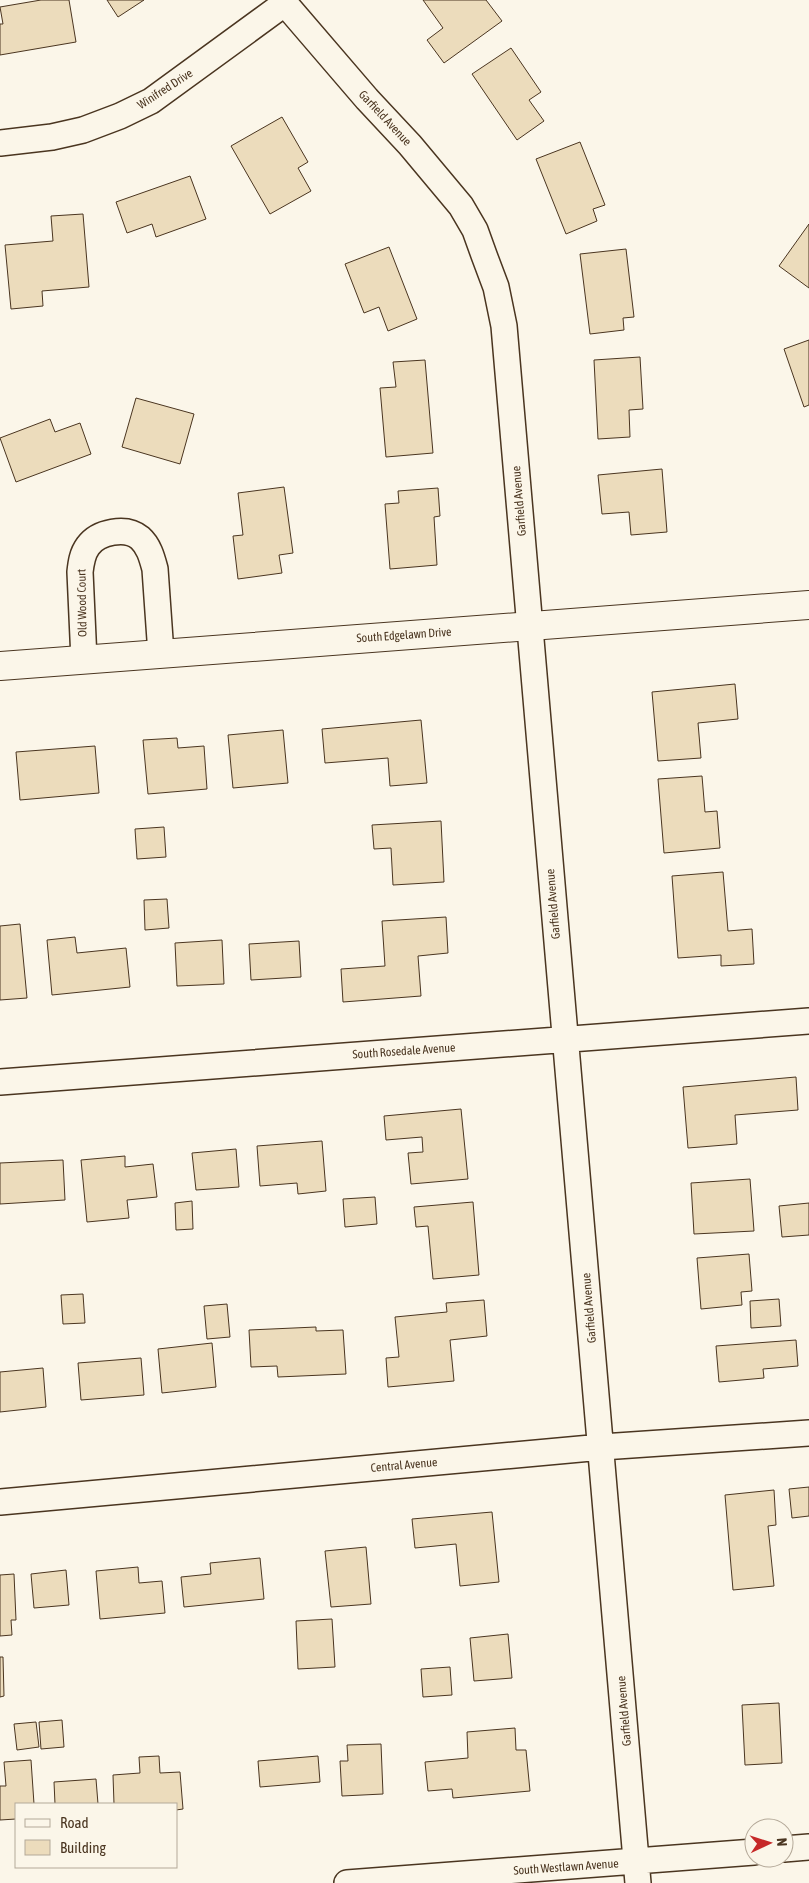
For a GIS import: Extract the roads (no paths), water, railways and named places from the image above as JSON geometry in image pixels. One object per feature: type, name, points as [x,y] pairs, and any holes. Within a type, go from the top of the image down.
[{"type":"street","name":"Winifred Drive","points":[[0,143],[52,137],[83,130],[120,116],[151,101],[283,2]]},
{"type":"street","name":"Garfield Avenue","points":[[283,2],[367,100],[410,145],[461,206],[475,230],[496,287],[504,326],[602,1447],[637,1872]]},
{"type":"street","name":"Old Wood Court","points":[[84,660],[80,572],[82,558],[94,539],[105,534],[119,532],[130,533],[140,537],[152,556],[155,569],[161,654]]},
{"type":"street","name":"South Edgelawn Drive","points":[[0,666],[809,605]]},
{"type":"street","name":"South Rosedale Avenue","points":[[0,1082],[809,1021]]},
{"type":"street","name":"Central Avenue","points":[[0,1502],[602,1447],[809,1433]]},
{"type":"street","points":[[794,1848],[809,1847]]},
{"type":"street","name":"South Westlawn Avenue","points":[[347,1883],[637,1872],[744,1854]]}]
